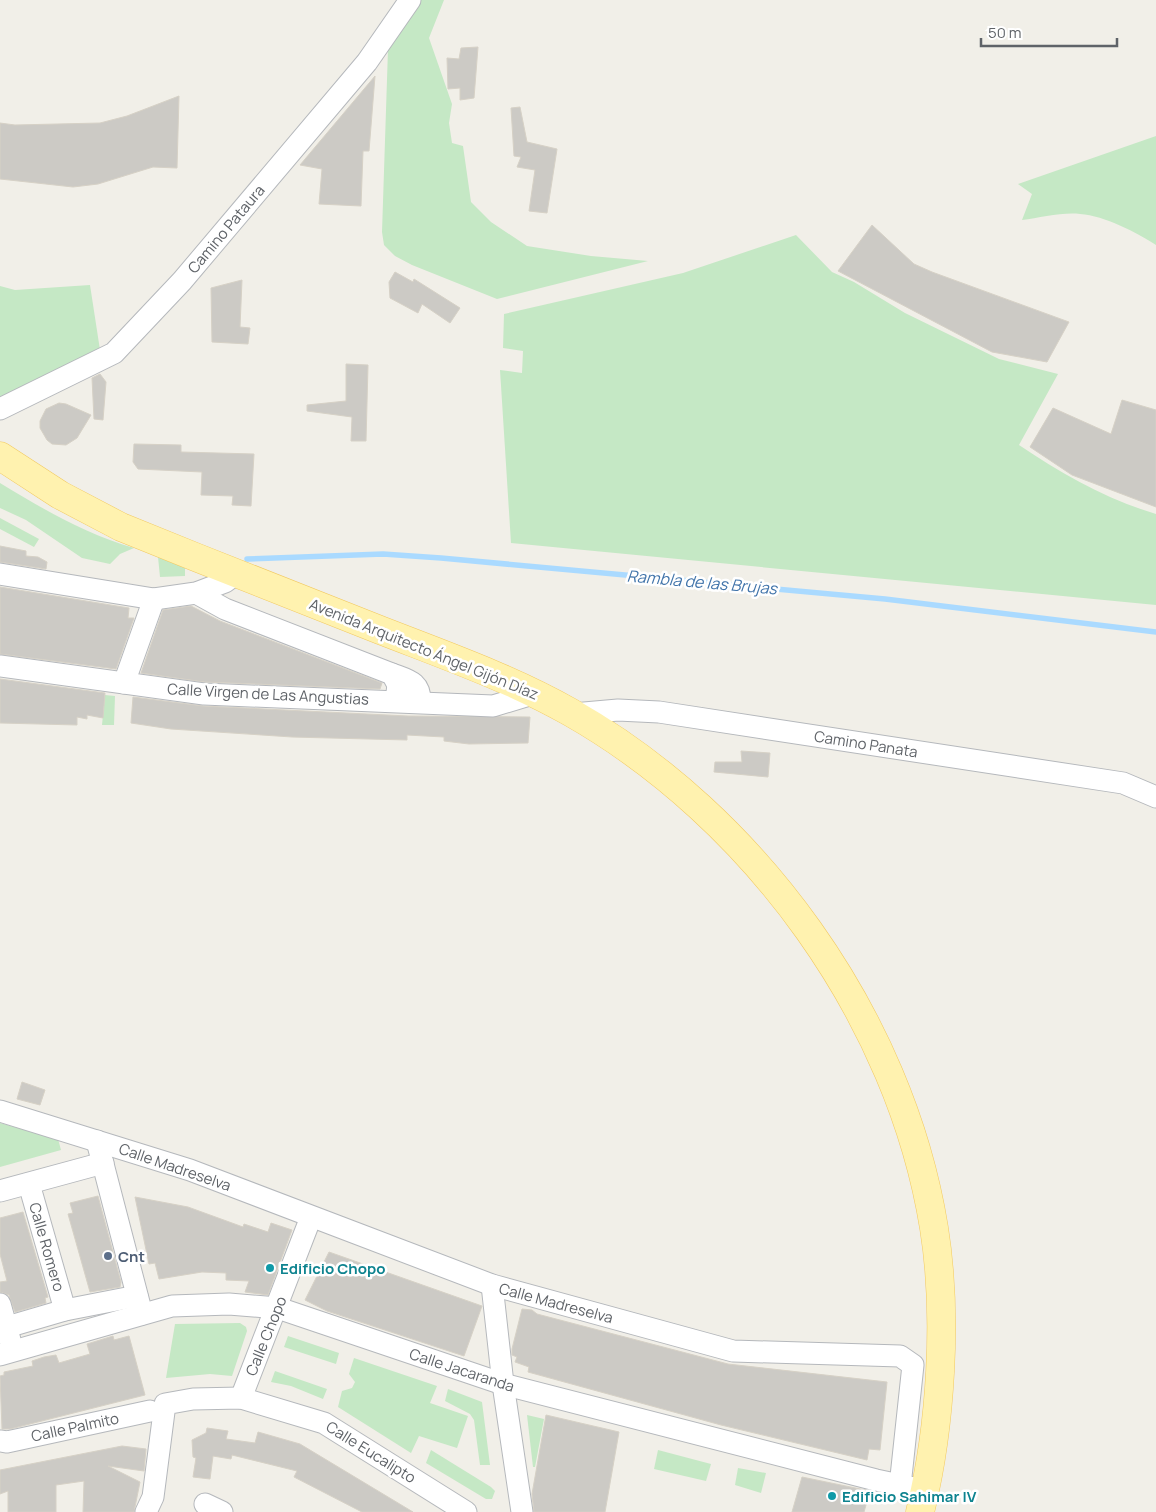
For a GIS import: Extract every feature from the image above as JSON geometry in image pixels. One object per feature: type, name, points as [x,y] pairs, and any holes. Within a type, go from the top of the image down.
[{"type":"main road","name":"Avenida Arquitecto Ángel Gijón Díaz","points":[[0,456],[60,495],[121,527],[536,693],[574,714],[659,773],[702,809],[750,857],[795,909],[830,963],[865,1024],[896,1092],[920,1163],[934,1228],[941,1291],[940,1376],[915,1496]]},
{"type":"street","name":"Camino Pataura","points":[[0,409],[114,353],[182,281],[361,70],[410,0]]},
{"type":"street","points":[[0,574],[154,599],[196,593],[225,582],[236,574]]},
{"type":"street","points":[[196,593],[225,609],[415,683],[420,692],[420,702]]},
{"type":"street","points":[[124,683],[154,599]]},
{"type":"street","name":"Calle Virgen de Las Angustias","points":[[0,666],[204,694],[396,700],[492,706],[536,693]]},
{"type":"street","points":[[473,705],[484,700],[491,688],[492,678],[487,672]]},
{"type":"street","points":[[392,674],[398,685],[396,700]]},
{"type":"street","name":"Camino Panata","points":[[574,714],[618,710],[659,712],[1123,783],[1156,797]]},
{"type":"street","name":"Calle Madreselva","points":[[0,1111],[190,1170],[492,1285],[733,1351],[900,1356],[913,1365],[915,1496]]},
{"type":"street","points":[[97,1141],[140,1305]]},
{"type":"street","name":"Calle Madreselva","points":[[0,1191],[103,1163]]},
{"type":"street","name":"Calle Romero","points":[[29,1184],[65,1310]]},
{"type":"street","name":"Calle Chopo","points":[[240,1398],[278,1308],[311,1217]]},
{"type":"street","points":[[492,1285],[503,1384],[522,1512]]},
{"type":"street","points":[[0,1304],[7,1327],[6,1353]]},
{"type":"street","name":"Calle Jacaranda","points":[[7,1327],[65,1310],[140,1305],[229,1304],[278,1308],[503,1384],[915,1496]]},
{"type":"street","name":"Calle Jacaranda","points":[[6,1353],[140,1305]]},
{"type":"street","name":"Calle Eucalipto","points":[[146,1512],[153,1497],[165,1404],[193,1399],[240,1398],[324,1423],[466,1512]]},
{"type":"street","name":"Calle Palmito","points":[[0,1441],[7,1442],[150,1411]]},
{"type":"green space","points":[[420,0],[444,0],[429,38],[452,104],[449,123],[452,143],[463,146],[471,202],[491,222],[527,246],[591,256],[648,261],[497,299],[412,265],[395,256],[384,245],[382,232],[388,49]]},
{"type":"green space","points":[[1156,136],[1156,245],[1120,225],[1090,215],[1066,214],[1022,220],[1032,194],[1018,184]]},
{"type":"green space","points":[[796,235],[832,272],[854,282],[905,313],[999,359],[1058,374],[1019,445],[1085,485],[1120,501],[1156,514],[1156,605],[511,543],[500,370],[522,373],[523,351],[503,348],[504,314],[683,273]]},
{"type":"green space","points":[[90,285],[100,350],[0,399],[0,286],[15,290]]},
{"type":"green space","points":[[0,483],[81,528],[134,548],[120,554],[110,564],[82,558],[26,520],[0,508]]},
{"type":"green space","points":[[0,518],[39,539],[34,547],[0,529]]},
{"type":"green space","points":[[158,557],[185,568],[185,576],[160,577]]},
{"type":"green space","points":[[105,695],[115,696],[114,725],[102,725]]},
{"type":"green space","points":[[0,1123],[58,1139],[61,1150],[0,1167]]},
{"type":"green space","points":[[240,1323],[246,1327],[247,1331],[232,1376],[210,1374],[166,1378],[175,1324]]},
{"type":"green space","points":[[288,1336],[339,1353],[336,1364],[284,1347]]},
{"type":"green space","points":[[354,1358],[437,1386],[430,1403],[468,1416],[457,1448],[419,1436],[411,1453],[338,1407],[342,1391],[352,1388],[355,1382],[349,1374]]},
{"type":"green space","points":[[275,1371],[327,1389],[323,1399],[291,1386],[271,1382]]},
{"type":"green space","points":[[448,1389],[482,1402],[490,1465],[480,1465],[474,1420],[470,1414],[445,1401]]},
{"type":"green space","points":[[527,1415],[544,1419],[535,1467],[533,1467]]},
{"type":"green space","points":[[431,1450],[491,1487],[495,1491],[492,1499],[486,1499],[426,1463]]},
{"type":"green space","points":[[658,1450],[711,1464],[706,1481],[654,1469]]},
{"type":"green space","points":[[738,1468],[766,1473],[761,1493],[735,1485]]},
{"type":"building","points":[[478,47],[474,98],[460,100],[460,88],[448,89],[447,58],[459,59],[461,48]]},
{"type":"building","points":[[375,76],[369,151],[363,151],[361,206],[319,204],[322,169],[300,165]]},
{"type":"building","points":[[179,96],[177,168],[153,167],[98,184],[73,187],[0,179],[0,123],[15,125],[100,123],[127,116]]},
{"type":"building","points":[[520,107],[527,142],[557,149],[547,213],[529,211],[535,170],[517,167],[521,157],[514,156],[511,108]]},
{"type":"building","points":[[872,225],[914,264],[1069,322],[1047,362],[992,352],[838,271]]},
{"type":"building","points":[[395,272],[413,282],[414,279],[460,308],[450,323],[422,304],[418,313],[390,298],[389,282]]},
{"type":"building","points":[[242,280],[240,327],[250,328],[248,344],[212,342],[211,288]]},
{"type":"building","points":[[346,364],[368,365],[366,441],[351,441],[352,417],[307,411],[307,405],[346,401]]},
{"type":"building","points":[[100,374],[106,382],[103,420],[94,419],[92,378]]},
{"type":"building","points":[[1122,400],[1156,410],[1156,507],[1072,475],[1030,447],[1053,408],[1111,434]]},
{"type":"building","points":[[59,403],[66,404],[91,415],[77,438],[66,445],[52,444],[47,440],[40,428],[40,421],[46,409]]},
{"type":"building","points":[[134,444],[181,445],[181,452],[254,454],[251,506],[232,505],[233,496],[201,495],[202,472],[138,469],[133,462]]},
{"type":"building","points":[[0,546],[26,551],[26,556],[38,557],[47,562],[46,569],[0,562]]},
{"type":"building","points":[[0,587],[129,608],[128,618],[134,618],[116,669],[0,654]]},
{"type":"building","points":[[191,606],[220,621],[382,683],[380,689],[205,682],[141,673],[163,610]]},
{"type":"building","points":[[0,679],[105,693],[103,718],[87,715],[87,719],[77,717],[77,725],[0,723]]},
{"type":"building","points":[[133,697],[203,706],[408,716],[530,717],[528,743],[469,744],[444,741],[444,737],[407,735],[407,740],[292,737],[171,729],[131,723]]},
{"type":"building","points":[[741,751],[770,753],[768,777],[714,772],[715,762],[742,762]]},
{"type":"building","points":[[22,1082],[45,1090],[40,1105],[17,1099]]},
{"type":"building","points":[[98,1196],[121,1282],[120,1287],[90,1292],[68,1214],[73,1213],[70,1203]]},
{"type":"building","points":[[135,1197],[188,1207],[243,1227],[244,1224],[268,1232],[271,1223],[292,1230],[268,1295],[245,1292],[249,1281],[226,1280],[226,1273],[202,1272],[159,1279],[155,1263],[149,1264]]},
{"type":"building","points":[[23,1212],[48,1297],[45,1298],[46,1303],[15,1312],[9,1295],[0,1292],[0,1282],[7,1281],[0,1254],[0,1218]]},
{"type":"building","points":[[329,1252],[482,1306],[464,1356],[327,1311],[305,1300]]},
{"type":"building","points":[[522,1309],[532,1310],[537,1314],[728,1364],[887,1382],[880,1450],[869,1449],[867,1460],[721,1425],[528,1372],[529,1367],[515,1362],[517,1357],[512,1355]]},
{"type":"building","points":[[113,1336],[114,1340],[129,1336],[145,1395],[10,1429],[2,1429],[0,1376],[4,1375],[4,1372],[33,1366],[32,1361],[44,1357],[56,1355],[59,1363],[90,1354],[87,1344]]},
{"type":"building","points":[[546,1415],[619,1432],[605,1512],[534,1512],[532,1494]]},
{"type":"building","points":[[207,1428],[228,1431],[226,1439],[255,1443],[258,1432],[300,1444],[413,1512],[362,1512],[294,1477],[297,1471],[232,1455],[231,1459],[213,1456],[210,1479],[193,1477],[196,1458],[193,1457],[192,1440],[206,1433]]},
{"type":"building","points":[[122,1446],[146,1449],[144,1471],[108,1466],[140,1482],[134,1512],[83,1512],[84,1481],[56,1485],[56,1512],[8,1512],[8,1491],[0,1494],[0,1470]]},
{"type":"building","name":"Edificio Sahimar IV","points":[[802,1477],[870,1491],[864,1512],[792,1512]]},
{"type":"waterway","name":"Rambla de las Brujas","points":[[247,559],[383,554],[441,558],[885,599],[1156,632]]},
{"type":"place","name":"Cnt","points":[[108,1256]]},
{"type":"place","name":"Edificio Chopo","points":[[270,1268]]},
{"type":"place","name":"Edificio Sahimar IV","points":[[832,1496]]}]
